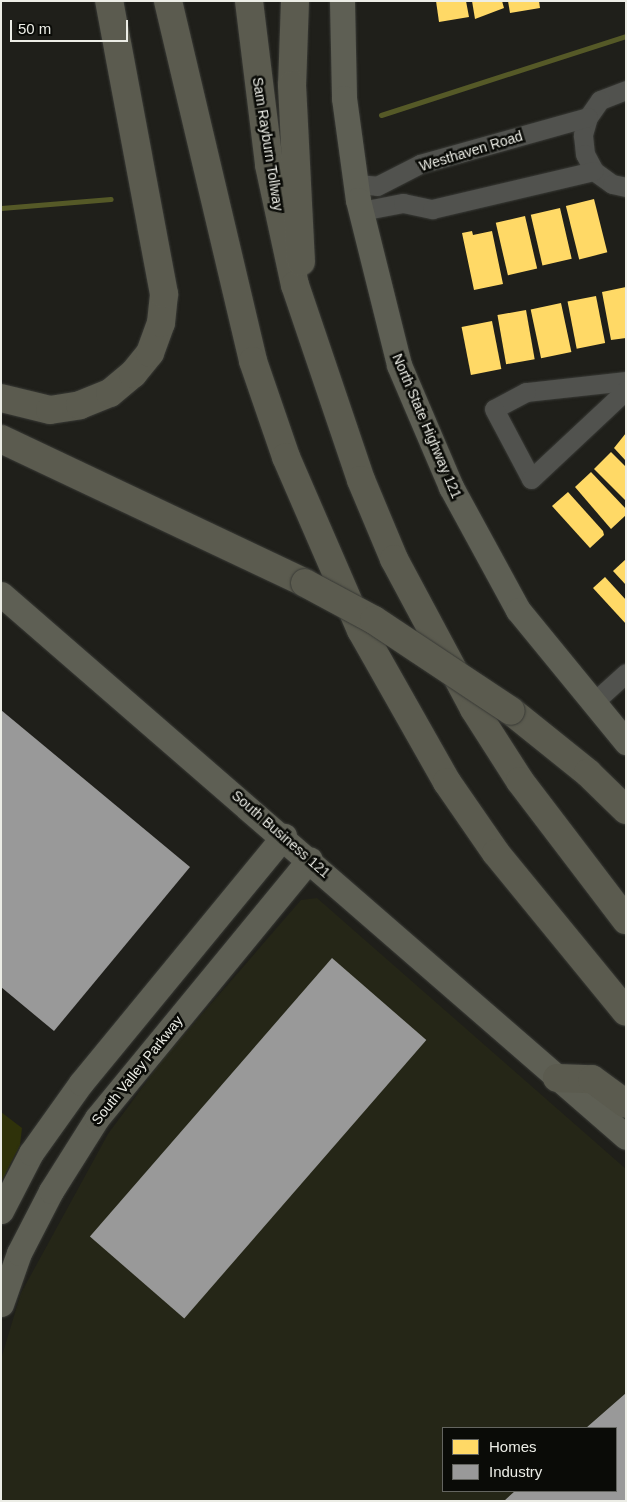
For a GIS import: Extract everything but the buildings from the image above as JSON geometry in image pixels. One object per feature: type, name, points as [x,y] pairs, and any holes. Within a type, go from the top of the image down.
[{"type":"highway","points":[[1,398],[50,410],[80,405],[110,392],[133,374],[150,353],[161,323],[164,294],[109,1]]},
{"type":"highway","points":[[168,1],[203,143],[231,280],[253,361],[286,457],[361,630],[447,782],[496,853],[626,1012]]},
{"type":"highway","points":[[188,1],[203,143]]},
{"type":"highway","name":"Sam Rayburn Tollway","points":[[249,1],[270,166],[295,285],[361,480],[429,628],[520,781],[626,920]]},
{"type":"highway","points":[[295,1],[292,85],[304,250],[295,285]]},
{"type":"highway","points":[[1,439],[304,583],[374,620],[511,712],[588,773],[626,810]]},
{"type":"highway","points":[[557,1078],[592,1079],[626,1104]]},
{"type":"main road","name":"North State Highway 121","points":[[342,1],[344,98],[356,184],[398,365],[451,487],[518,610],[626,742]]},
{"type":"main road","name":"South Business 121","points":[[1,594],[284,836],[557,1078],[626,1136]]},
{"type":"main road","points":[[1,1211],[31,1153],[81,1083],[284,836]]},
{"type":"main road","name":"South Valley Parkway","points":[[1,1304],[19,1253],[51,1191],[97,1118],[310,859]]},
{"type":"street","points":[[626,90],[600,100],[588,117],[583,135],[585,154],[594,171],[612,184],[626,187]]},
{"type":"street","name":"Westhaven Road","points":[[356,184],[377,186],[420,164],[588,117]]},
{"type":"street","points":[[361,211],[403,203],[432,209],[594,171]]},
{"type":"street","points":[[626,381],[526,392],[494,410],[531,479],[626,390]]},
{"type":"street","points":[[594,702],[626,673]]},
{"type":"shaded area","points":[[317,898],[626,1169],[626,1501],[1,1501],[1,1359],[21,1293],[108,1134],[164,1058],[301,900]]},
{"type":"green space","points":[[1,1112],[22,1128],[20,1145],[1,1182]]},
{"type":"waterway","points":[[381,115],[626,36]]},
{"type":"waterway","points":[[1,208],[111,199]]}]
